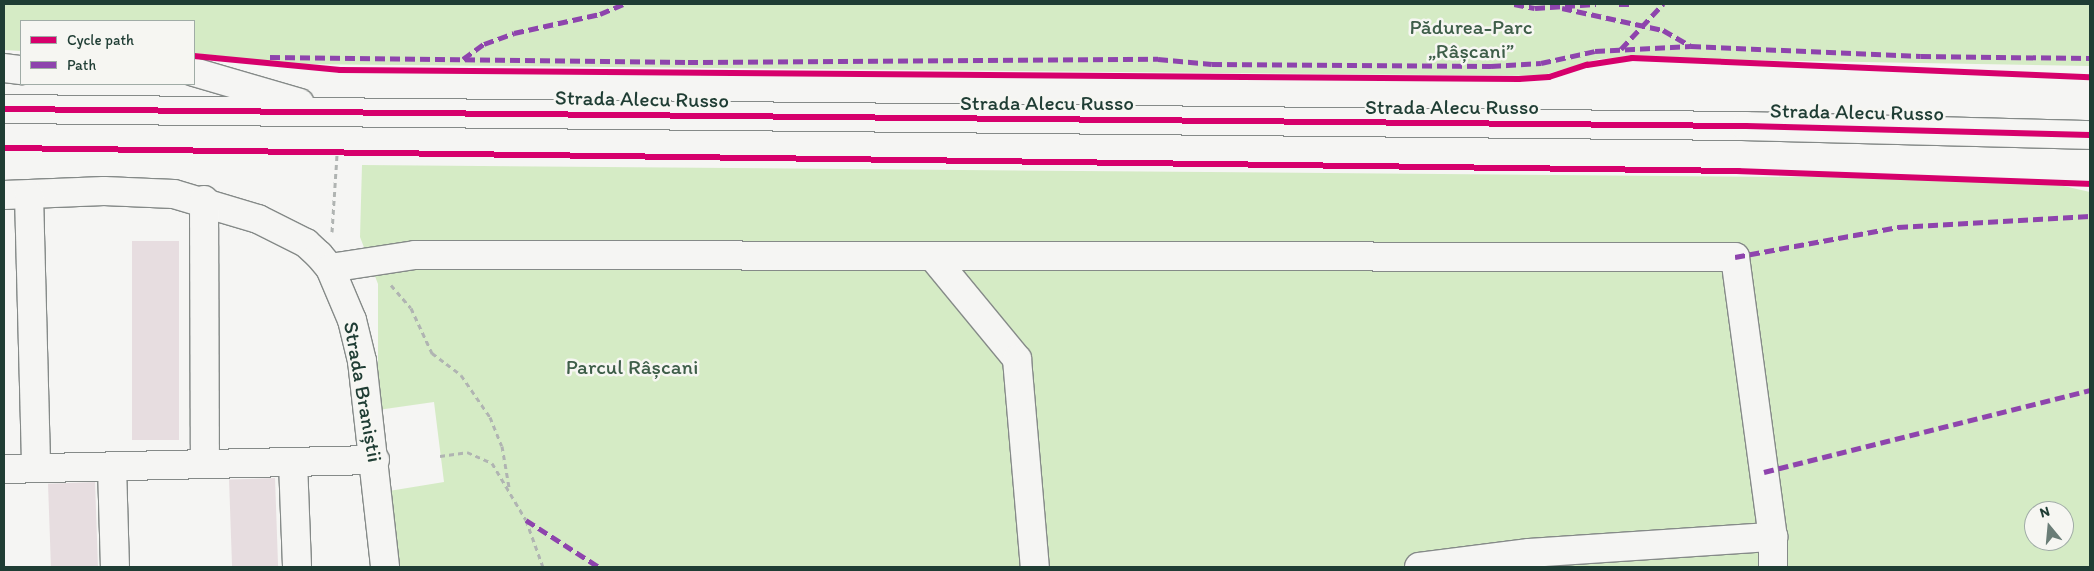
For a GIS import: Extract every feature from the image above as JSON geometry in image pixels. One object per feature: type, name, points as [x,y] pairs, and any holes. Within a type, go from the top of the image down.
[{"type":"main road","points":[[4,68],[20,70]]},
{"type":"main road","points":[[195,72],[325,112]]},
{"type":"main road","name":"Strada Alecu Russo","points":[[6,111],[325,112],[1746,126],[2090,135]]},
{"type":"main road","name":"Strada Braniștii","points":[[16,195],[142,191],[204,200],[282,229],[306,243],[330,268],[352,320],[360,353],[375,460],[385,567]]},
{"type":"main road","points":[[16,195],[36,468]]},
{"type":"main road","points":[[204,200],[205,464]]},
{"type":"main road","points":[[330,268],[364,261],[415,255],[1735,257],[1774,537],[1773,567]]},
{"type":"main road","points":[[933,256],[1018,359],[1035,567]]},
{"type":"main road","points":[[4,469],[375,460]]},
{"type":"main road","points":[[293,462],[297,567]]},
{"type":"main road","points":[[112,467],[115,567]]},
{"type":"main road","points":[[1419,567],[1529,553],[1774,537]]},
{"type":"path","points":[[254,62],[340,70],[1519,78],[1549,77],[1587,65],[1632,58],[2090,77]]},
{"type":"path","points":[[4,148],[337,154],[1739,170],[2090,184]]},
{"type":"path","points":[[330,268],[337,154]]},
{"type":"path","points":[[364,261],[397,290],[432,353],[474,389],[502,446],[509,488],[543,567]]},
{"type":"path","points":[[440,456],[480,455],[509,488]]},
{"type":"green space","name":"Pădurea-Parc „Râșcani”","points":[[4,4],[2090,4],[2090,66],[1627,58],[1599,59],[1540,76],[291,64],[195,53],[195,20],[20,20],[20,51],[4,50]]},
{"type":"green space","name":"Parcul Râșcani","points":[[362,165],[2033,179],[2090,192],[2090,567],[400,567],[389,491],[444,482],[434,402],[378,410],[378,284],[360,237]]},
{"type":"building","points":[[132,241],[179,241],[179,440],[132,440]]},
{"type":"building","points":[[275,478],[278,567],[232,567],[229,480]]},
{"type":"building","points":[[95,482],[98,567],[51,567],[48,484]]},
{"type":"marked path","points":[[463,59],[484,44],[514,33],[600,14],[623,4]]},
{"type":"marked path","points":[[1514,4],[1535,8],[1596,4]]},
{"type":"marked path","points":[[1619,4],[1630,4]]},
{"type":"marked path","points":[[1621,49],[1663,4]]},
{"type":"marked path","points":[[1562,8],[1663,30],[1691,46],[1921,56],[2090,58]]},
{"type":"marked path","points":[[270,57],[688,62],[1158,59],[1212,64],[1491,66],[1541,63],[1595,51],[1691,46]]},
{"type":"marked path","points":[[1735,257],[1898,227],[2090,216]]},
{"type":"marked path","points":[[1764,472],[2090,390]]},
{"type":"marked path","points":[[526,520],[599,567]]},
{"type":"cycle path","points":[[195,56],[340,70],[1519,79],[1549,77],[1587,65],[1632,58],[2090,77]]},
{"type":"cycle path","points":[[4,109],[1746,126],[2090,135]]},
{"type":"cycle path","points":[[4,148],[1739,171],[2090,184]]}]
